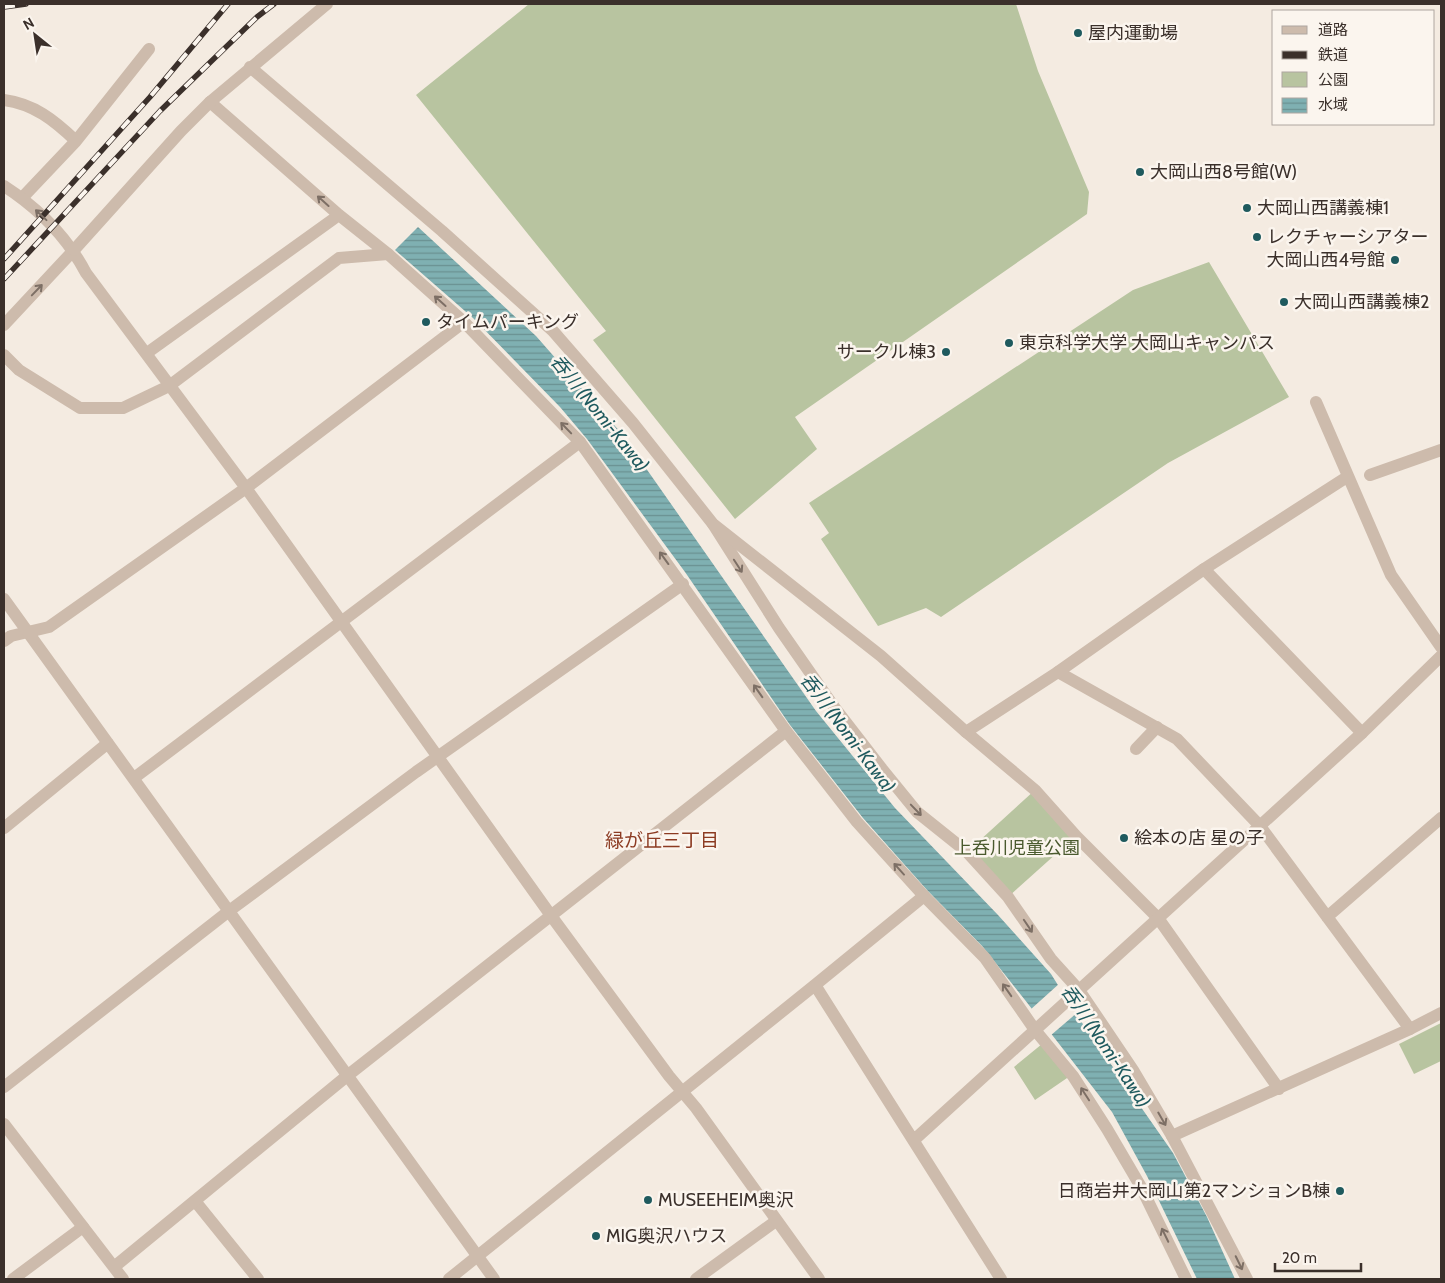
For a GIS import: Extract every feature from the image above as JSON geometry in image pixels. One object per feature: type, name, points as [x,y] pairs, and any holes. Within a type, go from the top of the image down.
[{"type":"street","points":[[4,325],[181,131],[210,102],[327,4]]},
{"type":"street","points":[[22,198],[76,140],[149,49]]},
{"type":"street","points":[[250,67],[471,256],[553,331],[633,423],[713,524],[779,628],[834,708],[917,812],[966,852],[1008,896],[1051,959],[1133,1070],[1172,1136],[1247,1279]]},
{"type":"street","points":[[4,100],[19,102],[40,111],[59,124],[76,140]]},
{"type":"street","points":[[210,102],[339,215],[388,254],[464,322],[580,442],[786,731],[856,822],[924,896],[985,958],[1035,1030],[1073,1076],[1142,1187],[1186,1279]]},
{"type":"street","points":[[4,186],[22,198],[74,250],[86,273],[148,353],[169,386],[246,488],[552,916],[669,1076],[683,1090],[818,1279]]},
{"type":"street","points":[[148,353],[339,215]]},
{"type":"street","points":[[4,354],[19,370],[80,408],[123,408],[169,386],[339,258],[388,254]]},
{"type":"street","points":[[4,641],[11,636],[49,628],[246,488],[464,322]]},
{"type":"street","points":[[1316,402],[1347,477],[1392,575],[1441,647]]},
{"type":"street","points":[[134,778],[580,442]]},
{"type":"street","points":[[1370,475],[1441,450]]},
{"type":"street","points":[[966,732],[1058,672],[1204,569],[1347,477]]},
{"type":"street","points":[[713,524],[881,656],[966,732],[1035,790],[1076,836],[1158,918],[1279,1089]]},
{"type":"street","points":[[1204,569],[1362,733]]},
{"type":"street","points":[[4,1087],[229,911],[438,756],[683,584]]},
{"type":"street","points":[[4,599],[494,1279]]},
{"type":"street","points":[[914,1140],[1362,733],[1441,656]]},
{"type":"street","points":[[1058,672],[1177,739],[1260,826],[1410,1029]]},
{"type":"street","points":[[1136,749],[1157,727]]},
{"type":"street","points":[[114,1267],[348,1076],[786,731]]},
{"type":"street","points":[[4,828],[108,743]]},
{"type":"street","points":[[1327,917],[1441,818]]},
{"type":"street","points":[[449,1279],[924,896]]},
{"type":"street","points":[[815,985],[1000,1279]]},
{"type":"street","points":[[1172,1136],[1279,1089],[1441,1013]]},
{"type":"street","points":[[4,1124],[123,1279]]},
{"type":"street","points":[[195,1201],[258,1279]]},
{"type":"street","points":[[696,1279],[776,1221]]},
{"type":"street","points":[[13,1279],[83,1227]]},
{"type":"green space","points":[[529,4],[1016,4],[1038,71],[1089,192],[1087,214],[795,417],[817,449],[735,519],[593,340],[606,331],[416,95]]},
{"type":"green space","points":[[1209,262],[1289,397],[1168,463],[941,617],[926,608],[878,626],[821,539],[829,533],[809,503],[1133,290]]},
{"type":"green space","name":"上呑川児童公園","points":[[1035,790],[1076,836],[1008,897],[967,852]]},
{"type":"green space","points":[[1441,1023],[1441,1061],[1414,1074],[1399,1044]]},
{"type":"green space","points":[[1042,1044],[1070,1076],[1035,1100],[1014,1067]]},
{"type":"water","name":"呑川 (Nomi-Kawa)","points":[[418,227],[536,336],[622,434],[816,711],[895,808],[998,915],[1051,974],[1078,1017],[1173,1153],[1207,1217],[1235,1279],[1197,1279],[1147,1176],[1112,1112],[1025,1000],[983,947],[927,890],[863,818],[790,725],[685,572],[587,439],[560,407],[473,318],[395,250]]},
{"type":"pier","points":[[1060,983],[1078,1012],[1050,1036],[1030,1010]]},
{"type":"railway","points":[[4,7],[26,4]]},
{"type":"railway","points":[[4,259],[150,97],[228,4]]},
{"type":"railway","points":[[4,279],[160,111],[257,17],[274,4]]},
{"type":"place","name":"屋内運動場","points":[[1078,33]]},
{"type":"place","name":"大岡山西8号館(W)","points":[[1140,172]]},
{"type":"place","name":"大岡山西講義棟1","points":[[1247,208]]},
{"type":"place","name":"レクチャーシアター","points":[[1257,237]]},
{"type":"place","name":"大岡山西4号館","points":[[1395,260]]},
{"type":"place","name":"大岡山西講義棟2","points":[[1284,302]]},
{"type":"place","name":"タイムパーキング","points":[[426,322]]},
{"type":"place","name":"東京科学大学 大岡山キャンパス","points":[[1009,343]]},
{"type":"place","name":"サークル棟3","points":[[946,352]]},
{"type":"place","name":"絵本の店 星の子","points":[[1124,838]]},
{"type":"place","name":"日商岩井大岡山第2マンションB棟","points":[[1340,1191]]},
{"type":"place","name":"MUSEEHEIM奥沢","points":[[648,1200]]},
{"type":"place","name":"MIG奥沢ハウス","points":[[596,1236]]},
{"type":"district","name":"緑が丘三丁目","points":[[662,840]]}]
